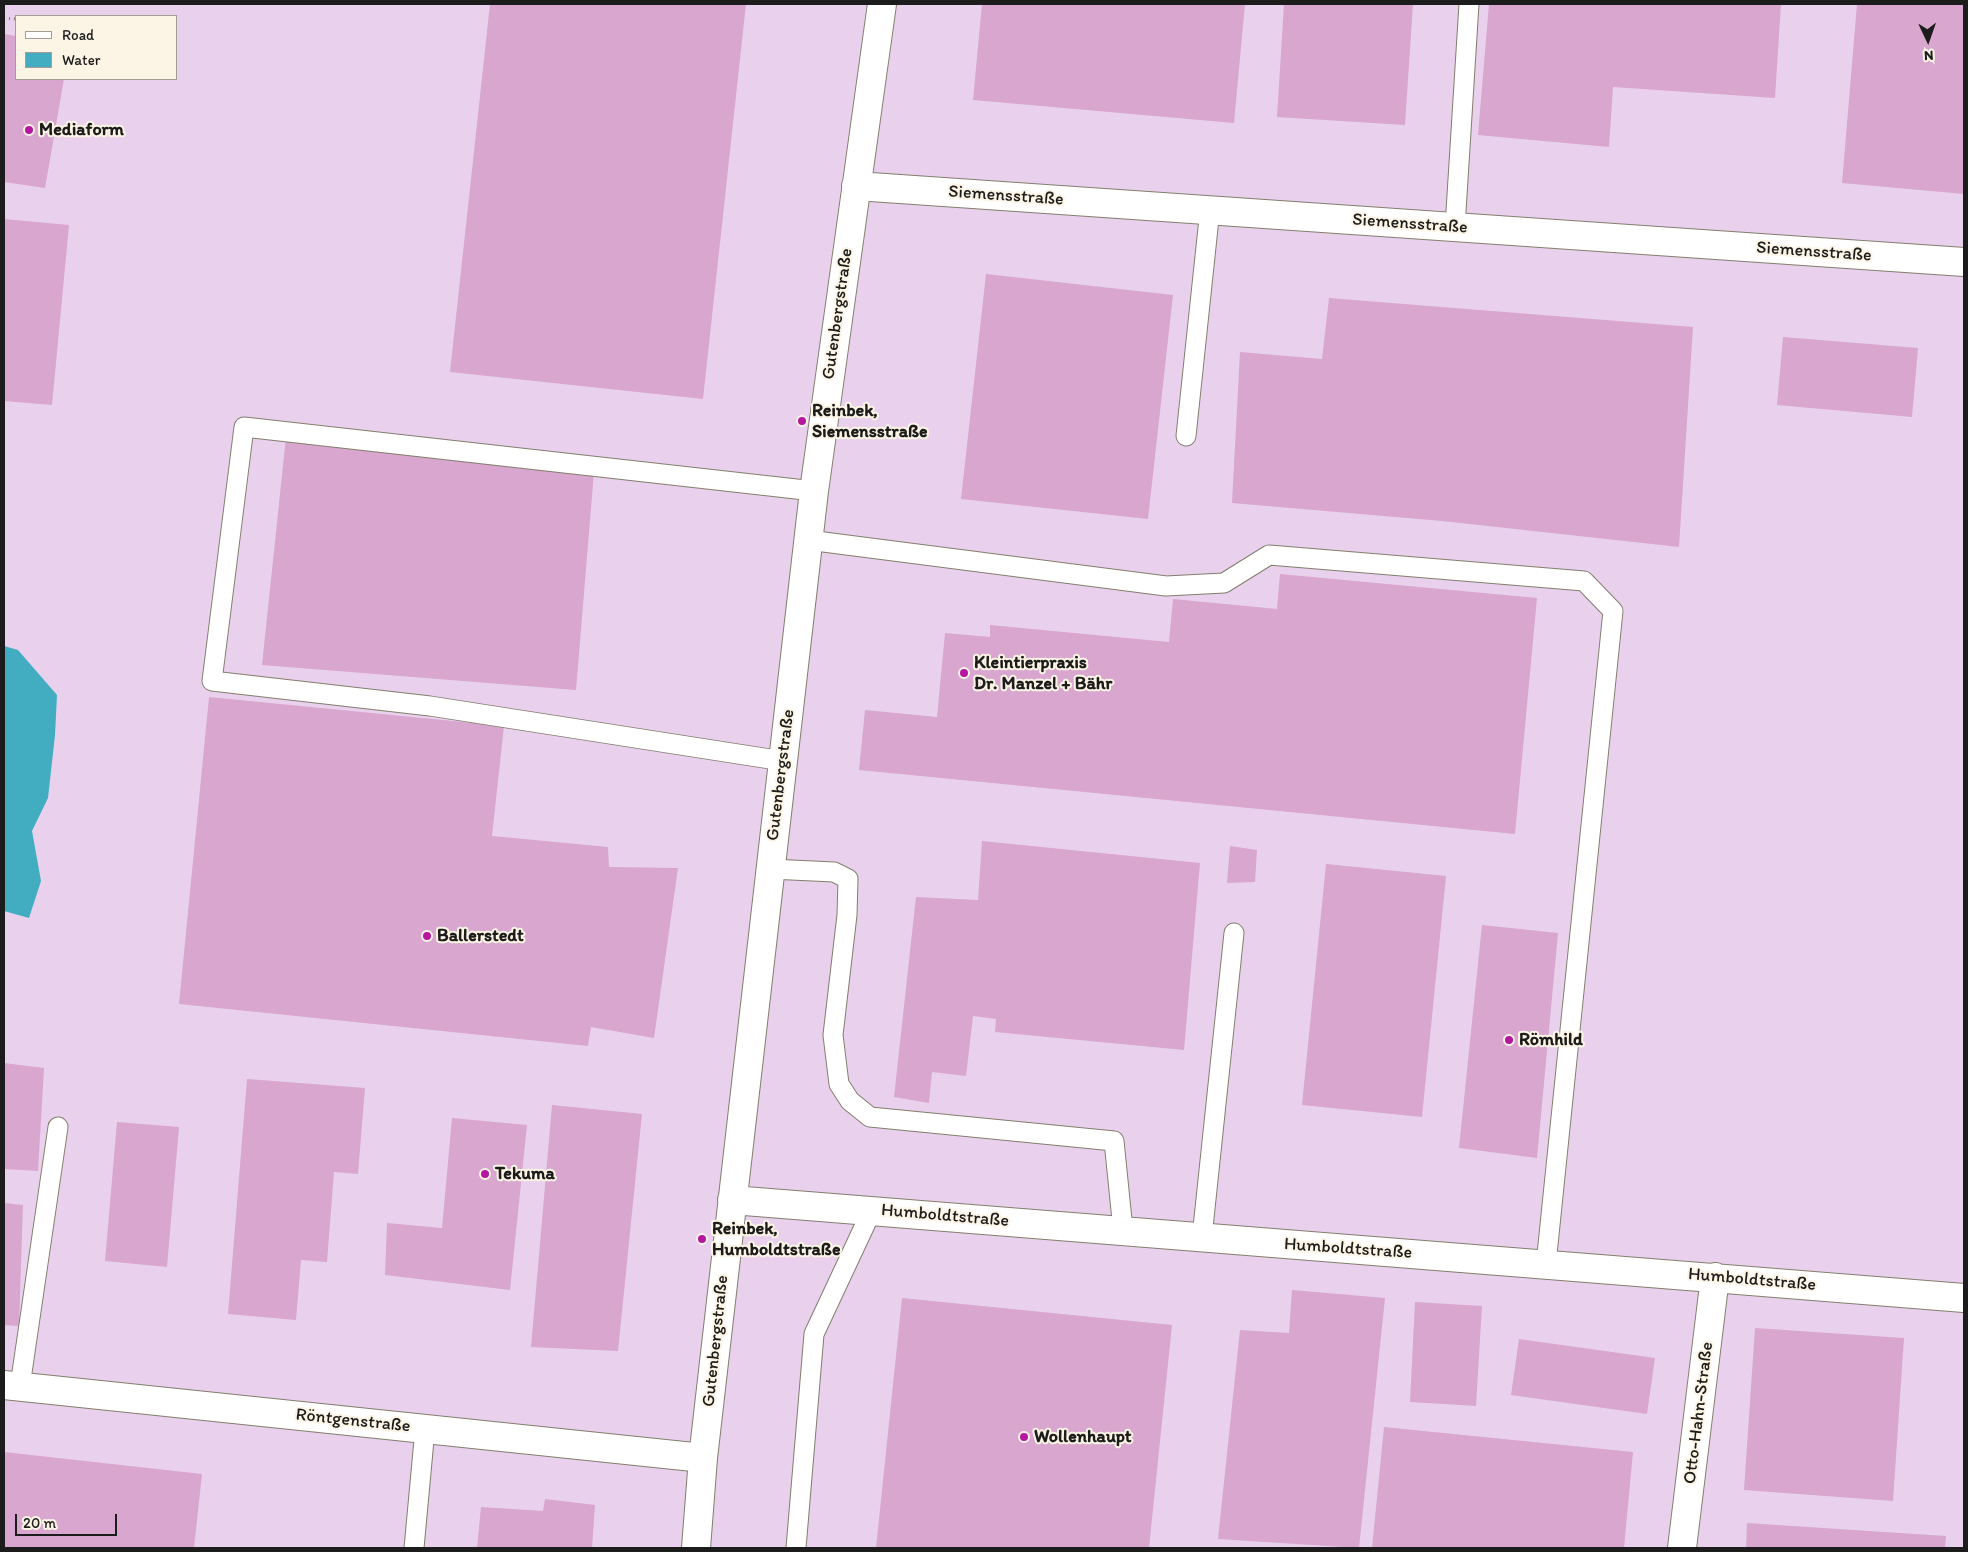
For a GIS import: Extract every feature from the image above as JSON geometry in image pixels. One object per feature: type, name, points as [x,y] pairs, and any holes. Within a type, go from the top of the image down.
[{"type":"street","name":"Gutenbergstraße","points":[[696,1548],[703,1458],[808,540],[882,4]]},
{"type":"street","name":"Siemensstraße","points":[[856,186],[1964,262]]},
{"type":"street","name":"Humboldtstraße","points":[[732,1200],[1964,1298]]},
{"type":"street","name":"Otto-Hahn-Straße","points":[[1682,1548],[1715,1278]]},
{"type":"street","name":"Röntgenstraße","points":[[12,1385],[703,1458]]},
{"type":"lane","points":[[1455,227],[1469,4]]},
{"type":"lane","points":[[1186,436],[1210,209]]},
{"type":"lane","points":[[783,761],[430,706],[212,681],[244,427],[814,491]]},
{"type":"lane","points":[[808,540],[1166,586],[1224,583],[1269,555],[1584,581],[1613,611],[1546,1264]]},
{"type":"lane","points":[[770,869],[834,872],[848,879],[847,915],[833,1035],[839,1084],[850,1101],[870,1117],[1114,1141],[1123,1230]]},
{"type":"lane","points":[[1202,1237],[1234,933]]},
{"type":"lane","points":[[12,1385],[58,1127]]},
{"type":"lane","points":[[796,1548],[814,1334],[872,1210]]},
{"type":"lane","points":[[414,1548],[425,1429]]},
{"type":"shaded area","points":[[4,4],[1964,4],[1964,1548],[4,1548]]},
{"type":"water","points":[[4,646],[18,650],[57,695],[48,798],[32,831],[41,881],[29,918],[4,911]]},
{"type":"building","points":[[490,4],[746,4],[703,399],[450,372]]},
{"type":"building","points":[[982,4],[1245,4],[1234,123],[973,100]]},
{"type":"building","points":[[1284,4],[1413,4],[1405,125],[1277,117]]},
{"type":"building","points":[[1489,4],[1781,4],[1775,98],[1613,87],[1609,147],[1478,135]]},
{"type":"building","points":[[1857,4],[1964,4],[1964,194],[1842,183]]},
{"type":"building","name":"Mediaform","points":[[4,34],[15,36],[15,80],[64,80],[45,188],[4,182]]},
{"type":"building","points":[[4,219],[69,225],[52,405],[4,401]]},
{"type":"building","points":[[986,274],[1173,295],[1148,519],[961,499]]},
{"type":"building","points":[[1329,298],[1693,327],[1679,547],[1442,521],[1232,503],[1240,352],[1322,359]]},
{"type":"building","points":[[1783,337],[1918,348],[1912,417],[1777,405]]},
{"type":"building","points":[[286,437],[594,472],[576,690],[262,665]]},
{"type":"building","points":[[1280,574],[1537,598],[1515,834],[859,770],[865,710],[937,717],[945,633],[990,637],[990,625],[1169,642],[1173,599],[1277,609]]},
{"type":"building","name":"Ballerstedt","points":[[209,697],[504,726],[492,836],[608,847],[609,867],[678,868],[654,1038],[591,1027],[588,1046],[179,1004]]},
{"type":"building","points":[[982,841],[1200,863],[1184,1050],[995,1032],[996,1019],[973,1016],[966,1076],[932,1072],[929,1103],[894,1097],[916,897],[978,900]]},
{"type":"building","points":[[1230,846],[1257,850],[1255,882],[1227,883]]},
{"type":"building","points":[[1326,864],[1446,876],[1422,1117],[1302,1105]]},
{"type":"building","name":"Römhild","points":[[1482,925],[1558,933],[1537,1158],[1459,1148]]},
{"type":"building","points":[[4,1063],[44,1068],[38,1171],[4,1169]]},
{"type":"building","points":[[247,1079],[365,1088],[358,1174],[334,1172],[327,1262],[301,1260],[296,1320],[228,1314]]},
{"type":"building","points":[[552,1105],[642,1114],[618,1351],[531,1347]]},
{"type":"building","name":"Tekuma","points":[[452,1118],[527,1125],[510,1290],[385,1275],[387,1223],[442,1228]]},
{"type":"building","points":[[117,1122],[179,1127],[167,1267],[105,1261]]},
{"type":"building","points":[[4,1203],[23,1205],[19,1326],[4,1325]]},
{"type":"building","points":[[1292,1290],[1385,1298],[1359,1548],[1218,1539],[1240,1330],[1289,1333]]},
{"type":"building","name":"Wollenhaupt","points":[[902,1298],[1172,1325],[1149,1548],[876,1548]]},
{"type":"building","points":[[1415,1302],[1482,1306],[1476,1406],[1410,1402]]},
{"type":"building","points":[[1755,1328],[1904,1338],[1893,1501],[1744,1490]]},
{"type":"building","points":[[1519,1339],[1655,1358],[1647,1414],[1511,1395]]},
{"type":"building","points":[[1384,1427],[1633,1452],[1624,1548],[1372,1548]]},
{"type":"building","points":[[4,1452],[202,1474],[194,1548],[4,1548]]},
{"type":"building","points":[[545,1499],[595,1505],[592,1548],[477,1548],[481,1507],[543,1511]]},
{"type":"building","points":[[1747,1523],[1946,1536],[1945,1548],[1746,1548]]},
{"type":"place","name":"Mediaform","points":[[29,130]]},
{"type":"place","name":"Reinbek, Siemensstraße","points":[[802,421]]},
{"type":"place","name":"Kleintierpraxis Dr. Manzel + Bähr","points":[[964,673]]},
{"type":"place","name":"Ballerstedt","points":[[427,936]]},
{"type":"place","name":"Römhild","points":[[1509,1040]]},
{"type":"place","name":"Tekuma","points":[[485,1174]]},
{"type":"place","name":"Reinbek, Humboldtstraße","points":[[702,1239]]},
{"type":"place","name":"Wollenhaupt","points":[[1024,1437]]}]
